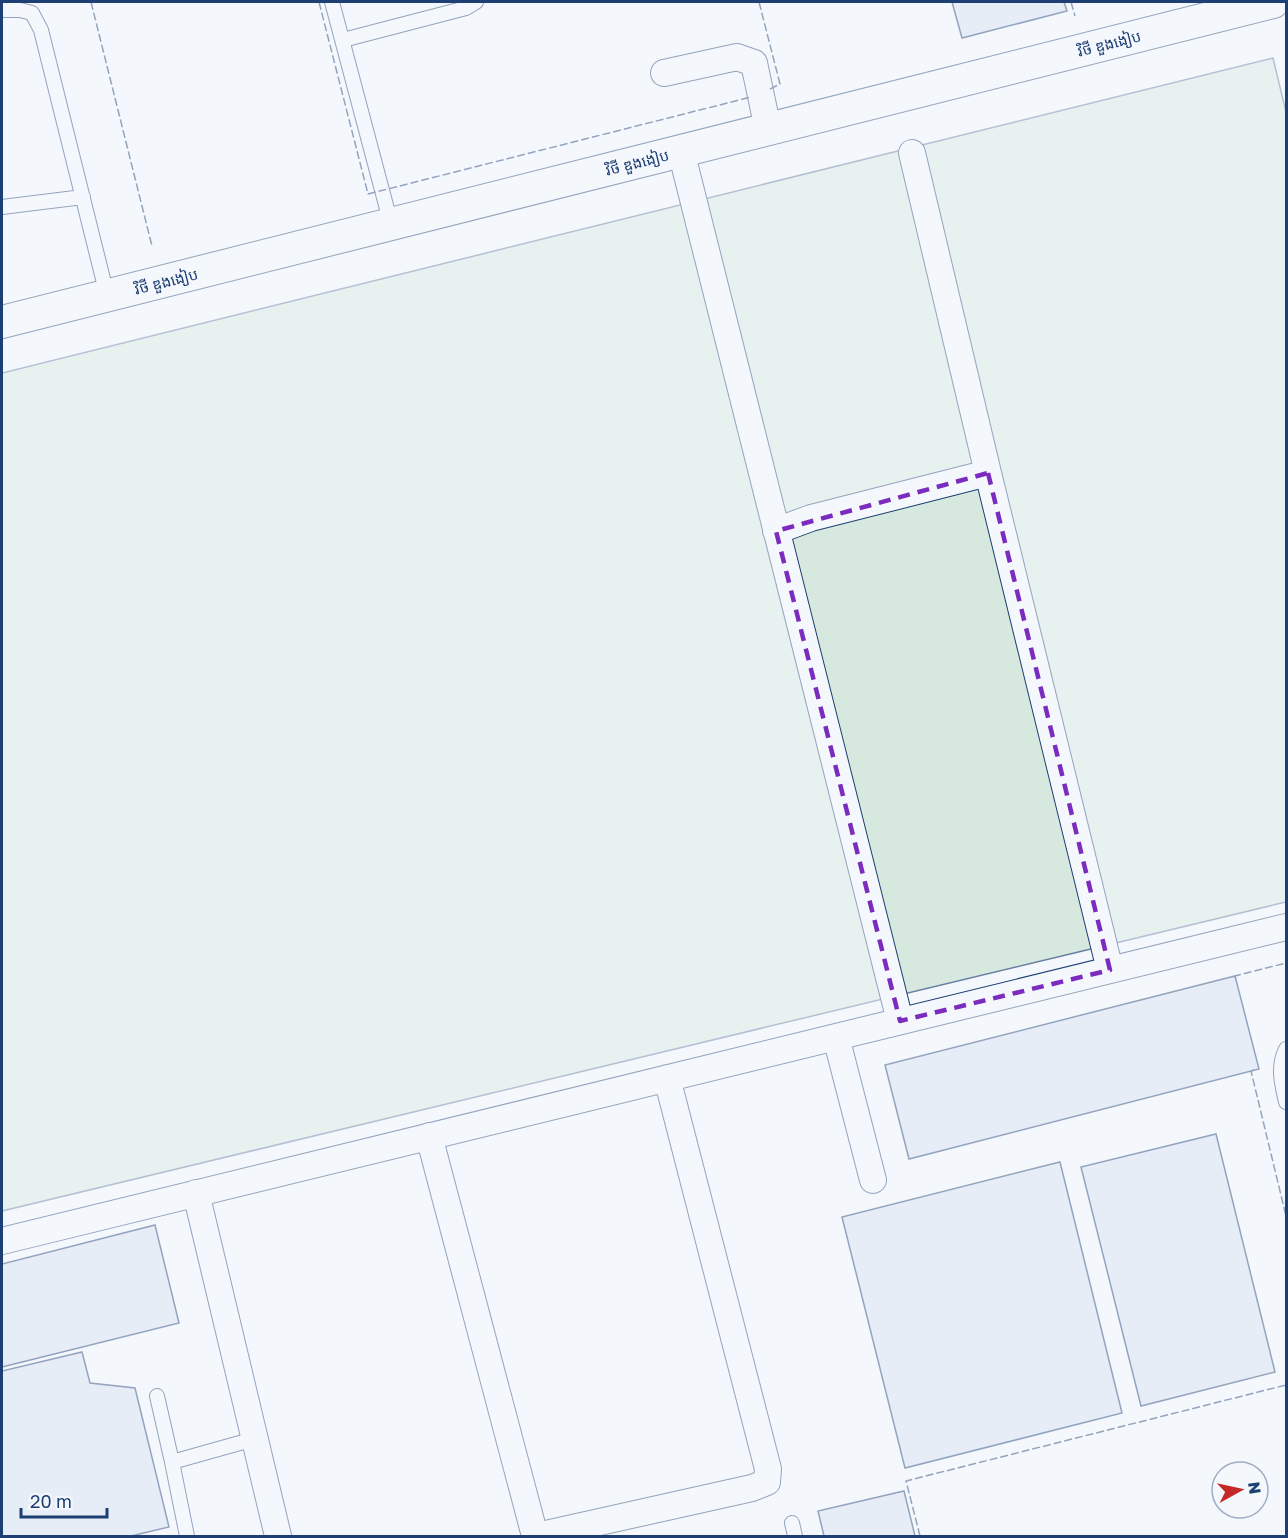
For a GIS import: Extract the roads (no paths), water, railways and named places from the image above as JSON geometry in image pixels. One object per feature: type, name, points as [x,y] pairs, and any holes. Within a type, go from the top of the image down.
[{"type":"street","name":"វិថី ឌួងងៀប","points":[[2,322],[768,129],[1233,6],[1273,2]]},
{"type":"street","points":[[664,73],[737,57],[754,63],[768,129]]},
{"type":"street","points":[[681,151],[900,1021]]},
{"type":"street","points":[[912,153],[1110,970]]},
{"type":"street","points":[[776,531],[811,518],[988,473]]},
{"type":"street","points":[[2,1241],[1287,927]]},
{"type":"street","points":[[836,1037],[873,1180]]},
{"type":"street","points":[[429,1136],[536,1536],[752,1488],[767,1482],[768,1469],[667,1078]]},
{"type":"street","points":[[195,1193],[278,1536]]},
{"type":"lane","points":[[332,2],[391,224]]},
{"type":"lane","points":[[343,40],[456,11],[476,2]]},
{"type":"lane","points":[[2,10],[32,13],[42,30],[107,295]]},
{"type":"lane","points":[[2,207],[83,198]]},
{"type":"lane","points":[[1287,1049],[1282,1059],[1280,1078],[1287,1102]]},
{"type":"lane","points":[[157,1396],[187,1536]]},
{"type":"lane","points":[[172,1462],[254,1440]]}]
